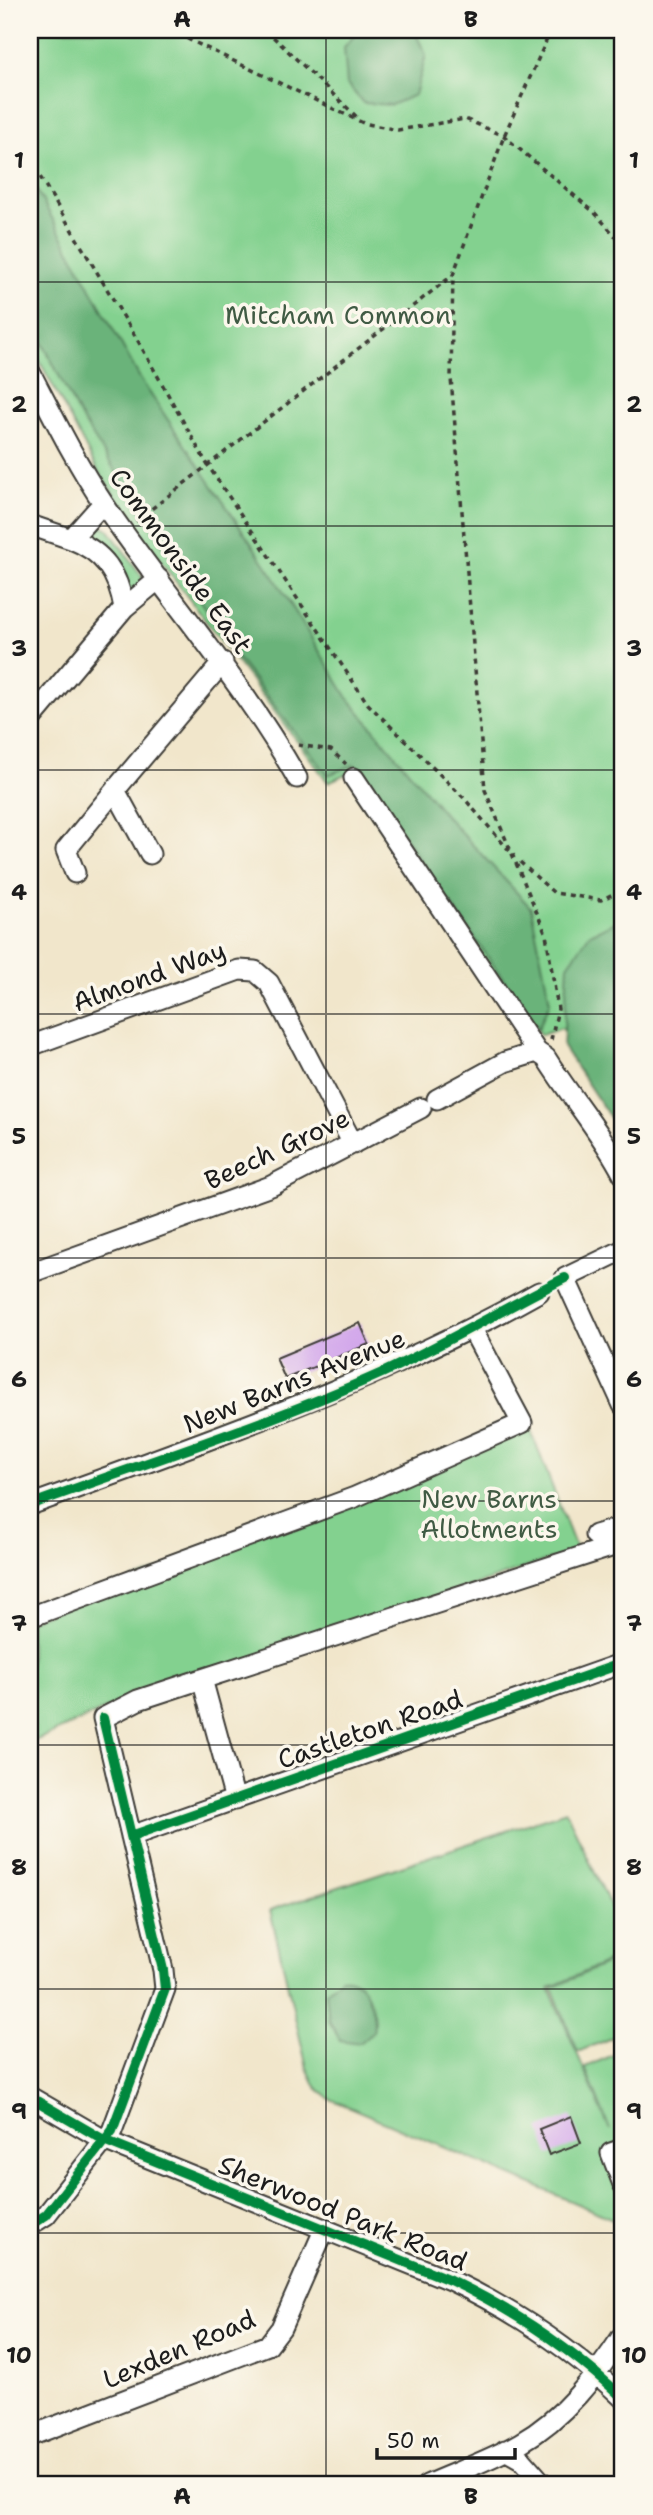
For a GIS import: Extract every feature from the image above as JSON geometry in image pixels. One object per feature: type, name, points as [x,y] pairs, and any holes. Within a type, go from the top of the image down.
[{"type":"street","name":"Commonside East","points":[[30,372],[103,503],[223,662],[297,778]]},
{"type":"street","points":[[71,539],[103,503]]},
{"type":"street","points":[[30,525],[71,539],[102,555],[114,571],[124,608]]},
{"type":"street","points":[[30,720],[124,608],[159,579]]},
{"type":"street","points":[[75,873],[66,850],[223,662]]},
{"type":"street","points":[[354,778],[541,1055],[588,1122],[607,1141],[623,1174]]},
{"type":"street","points":[[115,790],[150,854]]},
{"type":"street","name":"Almond Way","points":[[30,1046],[239,970],[256,971],[270,983],[353,1144]]},
{"type":"street","name":"Beech Grove","points":[[30,1273],[271,1186],[505,1062],[541,1055]]},
{"type":"street","points":[[623,1250],[565,1278],[623,1405]]},
{"type":"street","name":"New Barns Avenue","points":[[30,1506],[315,1401],[472,1329],[539,1292]]},
{"type":"street","points":[[30,1618],[355,1497],[499,1436],[522,1423],[472,1329]]},
{"type":"street","points":[[595,1535],[623,1527]]},
{"type":"street","points":[[30,2225],[46,2215],[115,2125],[165,1989],[163,1970],[103,1718],[138,1700],[623,1543]]},
{"type":"street","name":"Castleton Road","points":[[131,1836],[623,1663]]},
{"type":"street","points":[[202,1679],[235,1800]]},
{"type":"street","name":"Sherwood Park Road","points":[[30,2097],[104,2140],[325,2228],[501,2305],[541,2329],[598,2374],[623,2398]]},
{"type":"street","points":[[623,2149],[611,2153],[623,2184]]},
{"type":"street","name":"Lexden Road","points":[[30,2436],[268,2345],[285,2320],[325,2228]]},
{"type":"street","points":[[427,2485],[505,2450],[536,2432],[598,2374],[623,2335]]},
{"type":"street","points":[[505,2450],[522,2459],[544,2485]]},
{"type":"path","points":[[169,30],[363,123],[398,130],[465,118],[504,136],[595,213],[623,245]]},
{"type":"path","points":[[266,30],[363,123]]},
{"type":"path","points":[[541,1055],[558,1009],[546,934],[517,860],[485,790],[451,378],[453,275],[504,136],[551,30]]},
{"type":"path","points":[[30,160],[138,341],[207,464],[368,704],[463,797],[517,860],[554,893],[601,900],[623,889]]},
{"type":"path","points":[[123,531],[453,275]]},
{"type":"path","points":[[282,752],[302,744],[331,750],[344,760],[354,778]]},
{"type":"green space","name":"Mitcham Common","points":[[30,30],[623,30],[623,1131],[562,1028],[541,1035],[460,933],[355,770],[328,782],[149,546],[98,471],[30,343]]},
{"type":"green space","points":[[359,30],[414,30],[426,55],[415,95],[391,105],[363,103],[347,84],[344,47]]},
{"type":"green space","points":[[30,178],[141,380],[274,577],[348,698],[445,815],[531,908],[550,1002],[538,1029],[354,765],[328,775],[235,655],[79,415],[30,318]]},
{"type":"green space","points":[[95,522],[108,529],[141,575],[143,580],[132,591],[127,588],[109,551],[90,535],[88,531]]},
{"type":"green space","points":[[623,918],[623,1137],[563,1047],[568,965],[590,934]]},
{"type":"green space","name":"New Barns Allotments","points":[[529,1426],[577,1551],[129,1699],[30,1743],[30,1620]]},
{"type":"green space","points":[[566,1811],[623,1933],[623,1955],[549,1988],[610,2130],[585,2067],[623,2051],[623,2142],[602,2153],[623,2203],[622,2223],[328,2098],[316,2087],[307,2068],[270,1910]]},
{"type":"green space","points":[[623,1956],[623,2033],[578,2052],[552,1988]]},
{"type":"green space","points":[[341,1978],[350,1978],[357,1982],[368,1996],[371,2006],[373,2032],[360,2043],[340,2040],[329,2021],[326,1992]]},
{"type":"building","points":[[360,1323],[369,1344],[285,1379],[276,1358]]},
{"type":"building","points":[[571,2116],[581,2143],[549,2155],[539,2129]]},
{"type":"cycle path","points":[[30,1505],[339,1392],[405,1362],[565,1278]]},
{"type":"cycle path","points":[[131,1836],[623,1663]]},
{"type":"cycle path","points":[[30,2225],[46,2215],[112,2131],[165,1989],[163,1970],[103,1718]]},
{"type":"cycle path","points":[[30,2097],[104,2140],[474,2292],[563,2347],[623,2398]]}]
